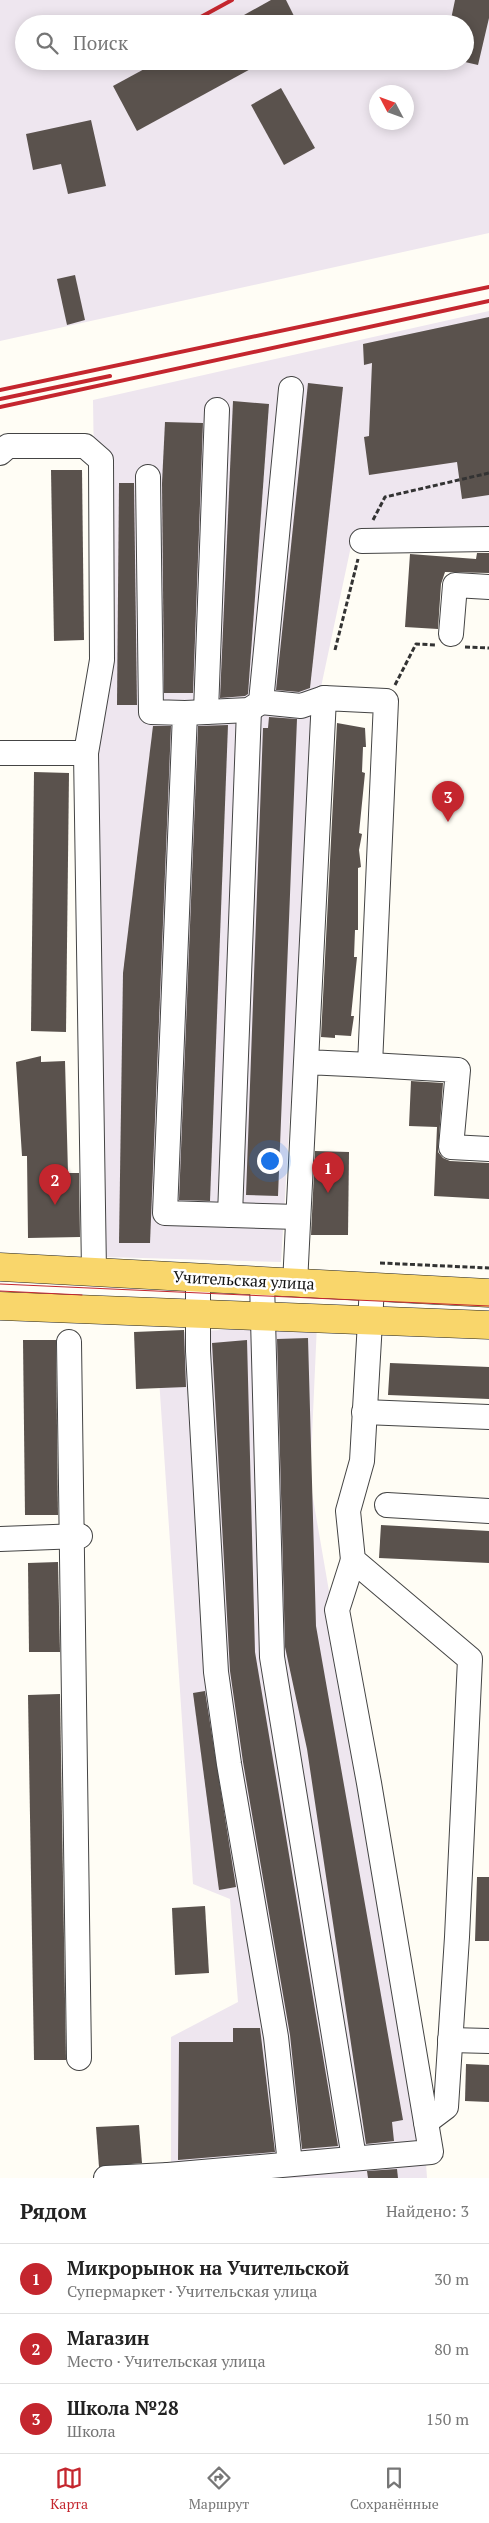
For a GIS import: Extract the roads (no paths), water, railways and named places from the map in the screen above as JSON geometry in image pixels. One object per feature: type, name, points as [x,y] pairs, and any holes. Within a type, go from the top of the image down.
[{"type":"main road","name":"Учительская улица","points":[[0,1267],[489,1294]]},
{"type":"main road","name":"Учительская улица","points":[[0,1306],[489,1325]]},
{"type":"street","points":[[230,1215],[255,706],[291,389]]},
{"type":"street","points":[[217,410],[195,712],[165,1213],[298,1217]]},
{"type":"street","points":[[0,453],[8,446],[85,446],[101,460],[102,660],[86,753],[94,1271]]},
{"type":"street","points":[[148,477],[150,712],[195,712],[255,706],[301,706],[324,698],[386,701],[370,1065]]},
{"type":"street","points":[[362,541],[489,539]]},
{"type":"street","points":[[452,642],[455,584],[489,587]]},
{"type":"street","points":[[295,1284],[324,698]]},
{"type":"street","points":[[0,753],[86,753]]},
{"type":"street","points":[[306,1062],[458,1070],[451,1148],[489,1149]]},
{"type":"street","points":[[198,1278],[198,1351],[216,1672],[229,1764],[276,2037],[290,2164]]},
{"type":"street","points":[[262,1282],[272,1657],[354,2158]]},
{"type":"street","points":[[106,2178],[168,2177],[431,2152],[369,1783],[337,1610],[353,1560],[348,1511],[362,1461],[372,1287]]},
{"type":"street","points":[[69,1342],[75,1536],[78,2058]]},
{"type":"street","points":[[364,1412],[489,1417]]},
{"type":"street","points":[[387,1506],[489,1511]]},
{"type":"street","points":[[0,1539],[75,1536]]},
{"type":"street","points":[[353,1560],[470,1659],[457,1937],[446,2107],[426,2122]]},
{"type":"street","points":[[450,2040],[489,2041]]},
{"type":"tram line","points":[[0,1284],[489,1306]]},
{"type":"tram line","points":[[0,1291],[82,1295]]},
{"type":"railway","points":[[204,15],[232,0]]},
{"type":"railway","points":[[0,390],[489,287]]},
{"type":"railway","points":[[0,407],[489,301]]},
{"type":"railway","points":[[0,399],[110,376]]},
{"type":"place","name":"Школа №28","points":[[448,822]]},
{"type":"place","name":"Микрорынок на Учительской","points":[[328,1193]]},
{"type":"place","name":"Магазин","points":[[55,1205]]}]
